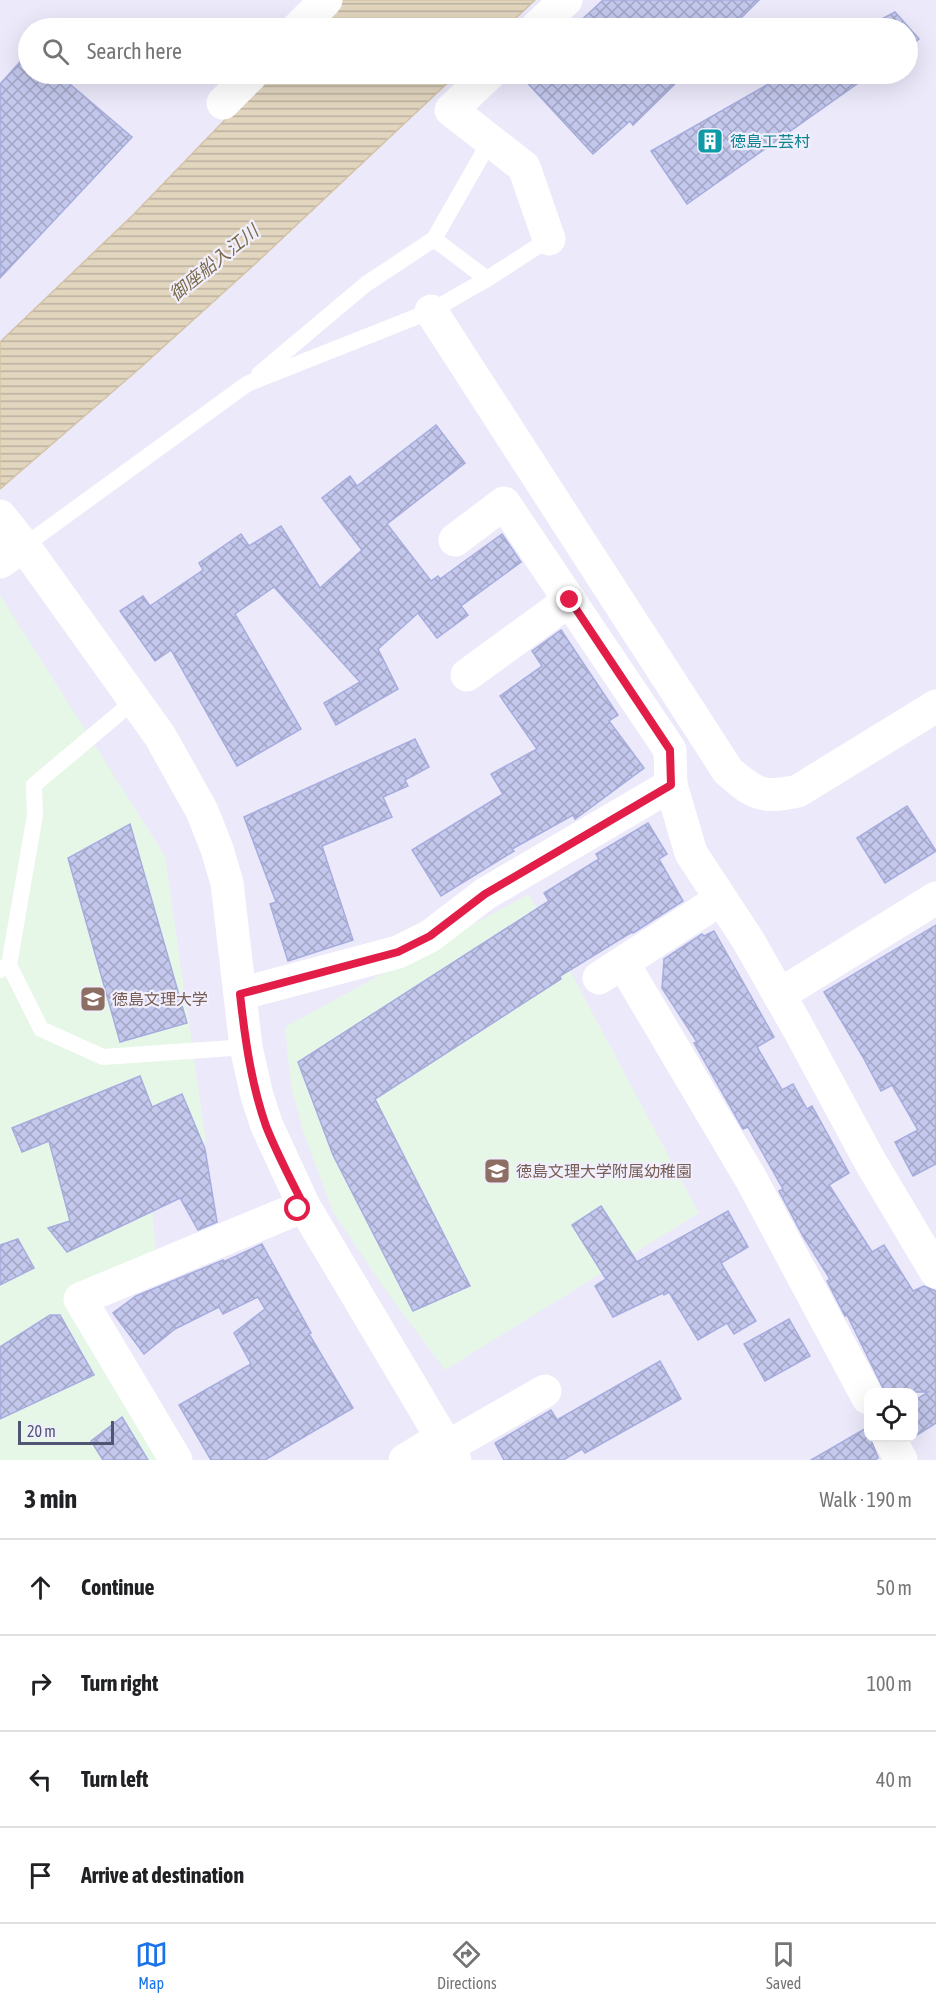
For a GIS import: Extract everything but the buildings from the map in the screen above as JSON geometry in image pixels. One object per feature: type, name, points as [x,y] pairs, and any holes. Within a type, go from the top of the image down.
[{"type":"street","points":[[308,18],[327,0]]},
{"type":"street","points":[[547,18],[566,0]]},
{"type":"street","points":[[223,103],[242,84]]},
{"type":"street","points":[[478,84],[451,110],[524,166],[549,239]]},
{"type":"street","points":[[431,311],[728,771],[749,789],[770,795],[798,791],[936,706]]},
{"type":"street","points":[[455,540],[504,503],[670,750],[671,785],[691,853],[779,995],[871,1163],[936,1272]]},
{"type":"street","points":[[0,516],[12,554],[135,700],[160,736],[202,811],[227,883],[246,1047],[257,1096],[267,1126],[304,1206],[448,1448]]},
{"type":"street","points":[[467,675],[570,600]]},
{"type":"street","points":[[240,994],[398,952],[430,936],[485,894],[671,785]]},
{"type":"street","points":[[779,995],[936,898]]},
{"type":"street","points":[[721,899],[611,971],[751,1179],[864,1391]]},
{"type":"street","points":[[176,1460],[80,1299],[304,1206]]},
{"type":"street","points":[[405,1460],[448,1448],[545,1391]]},
{"type":"street","points":[[892,1442],[901,1460]]},
{"type":"lane","points":[[12,554],[247,384],[366,284],[434,239],[490,141]]},
{"type":"lane","points":[[434,239],[487,279]]},
{"type":"lane","points":[[247,384],[431,311],[487,279],[549,239]]},
{"type":"lane","points":[[135,700],[34,785],[35,815],[4,968],[41,1029],[103,1057],[246,1047]]},
{"type":"shaded area","name":"徳島文理大学","points":[[0,595],[165,856],[206,1141],[148,1168],[156,1253],[63,1296],[166,1460],[0,1460]]},
{"type":"shaded area","name":"徳島文理大学附属幼稚園","points":[[529,894],[699,1213],[445,1370],[387,1292],[333,1212],[303,1131],[291,1086],[285,1027]]},
{"type":"water","points":[[341,0],[535,0],[516,18],[323,18]]},
{"type":"water","name":"御座船入江川","points":[[259,84],[446,84],[255,264],[140,368],[0,489],[0,342],[134,214]]},
{"type":"place","name":"徳島工芸村","points":[[710,141]]},
{"type":"place","name":"徳島文理大学","points":[[93,999]]},
{"type":"place","name":"徳島文理大学附属幼稚園","points":[[497,1171]]},
{"type":"route","points":[[298,1209],[304,1206],[283,1165],[257,1096],[246,1047],[240,994],[398,952],[430,936],[485,894],[671,785],[670,750],[570,600]]}]
